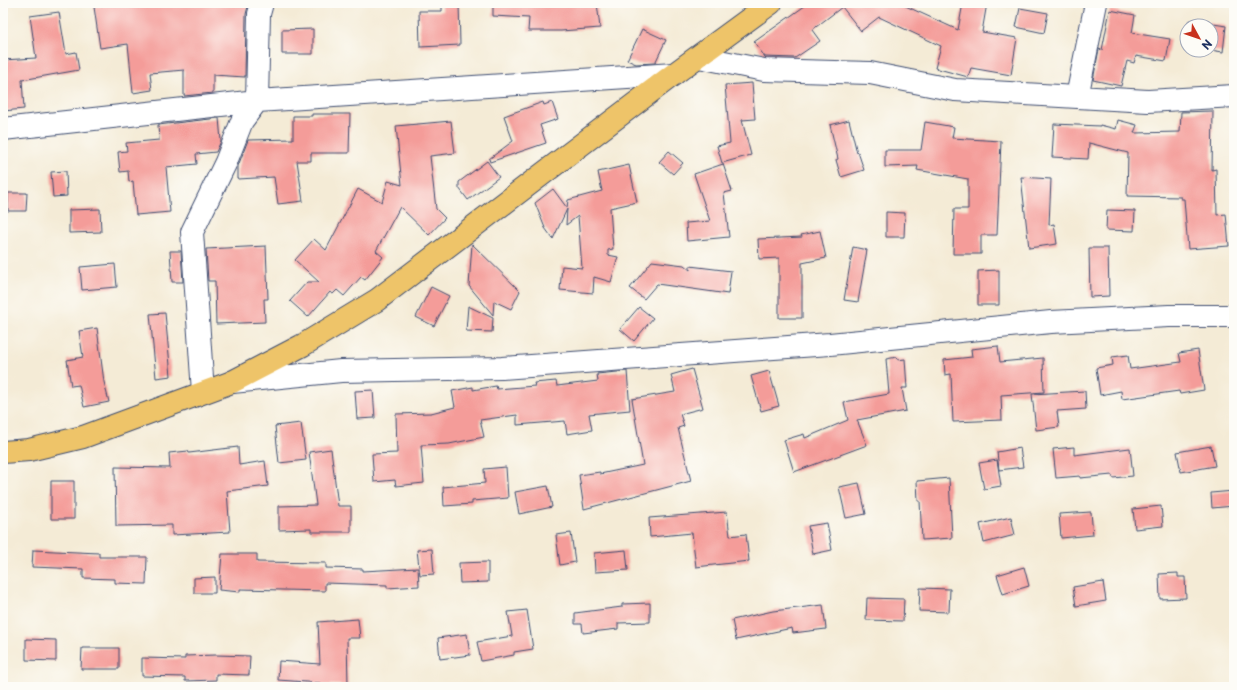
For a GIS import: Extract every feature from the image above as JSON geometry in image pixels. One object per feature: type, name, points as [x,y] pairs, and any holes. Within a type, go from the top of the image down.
[{"type":"highway","points":[[3,452],[29,450],[83,437],[232,382],[303,345],[377,300],[674,74],[771,3]]},
{"type":"street","points":[[203,392],[192,232],[226,162],[242,121],[257,102],[259,14],[262,3]]},
{"type":"street","points":[[1077,97],[1096,3]]},
{"type":"street","points":[[699,57],[764,70],[870,73],[955,90],[1148,101],[1234,96]]},
{"type":"street","points":[[3,129],[257,102],[674,74]]},
{"type":"street","points":[[232,382],[341,372],[502,368],[830,344],[1051,322],[1169,316],[1234,316]]},
{"type":"building","points":[[117,3],[249,3],[246,14],[245,77],[213,75],[213,93],[184,96],[184,70],[150,73],[152,90],[133,93],[128,44],[100,48],[94,7]]},
{"type":"building","points":[[442,3],[459,3],[460,45],[420,47],[419,11],[442,11]]},
{"type":"building","points":[[493,3],[597,3],[600,28],[561,31],[528,31],[529,18],[493,16]]},
{"type":"building","points":[[809,3],[899,3],[958,30],[963,3],[987,3],[982,32],[1017,38],[1011,75],[971,68],[968,77],[935,68],[941,46],[879,17],[861,31],[842,7],[812,30],[820,41],[795,58],[765,57],[754,42]]},
{"type":"building","points":[[1020,8],[1048,13],[1044,33],[1016,27]]},
{"type":"building","points":[[1110,10],[1135,15],[1132,33],[1170,39],[1166,61],[1136,56],[1134,63],[1127,61],[1121,86],[1093,80],[1099,49],[1102,50]]},
{"type":"building","points":[[59,12],[66,54],[76,52],[79,70],[22,80],[24,109],[3,111],[3,60],[36,58],[30,16]]},
{"type":"building","points":[[1219,25],[1226,26],[1223,52],[1219,51]]},
{"type":"building","points":[[313,29],[313,54],[282,54],[282,30]]},
{"type":"building","points":[[642,29],[666,40],[655,63],[636,64],[627,60]]},
{"type":"building","points":[[752,83],[755,119],[742,120],[751,155],[722,163],[717,146],[730,143],[725,85]]},
{"type":"building","points":[[543,102],[544,105],[552,102],[558,119],[540,125],[546,143],[490,162],[489,159],[513,141],[504,116]]},
{"type":"building","points":[[1213,111],[1212,170],[1216,169],[1217,215],[1226,214],[1229,246],[1188,249],[1184,199],[1181,199],[1181,197],[1127,196],[1128,153],[1089,143],[1088,159],[1052,157],[1054,124],[1100,125],[1116,129],[1118,120],[1137,125],[1134,133],[1180,132],[1181,112]]},
{"type":"building","points":[[312,114],[350,114],[349,153],[311,153],[311,161],[297,161],[303,201],[278,204],[274,177],[238,179],[238,166],[248,140],[293,139],[293,116],[312,116]]},
{"type":"building","points":[[219,118],[221,141],[216,152],[196,154],[197,164],[166,167],[170,212],[136,215],[133,181],[129,182],[128,171],[120,172],[118,152],[127,151],[126,143],[159,140],[158,125]]},
{"type":"building","points":[[849,120],[857,153],[858,152],[864,170],[841,177],[836,160],[838,159],[830,125]]},
{"type":"building","points":[[451,121],[455,153],[430,156],[436,209],[445,218],[429,235],[400,207],[376,251],[383,257],[365,280],[361,277],[344,296],[337,290],[333,294],[330,292],[308,317],[290,301],[307,282],[319,282],[295,260],[314,239],[326,250],[358,189],[382,202],[388,181],[402,185],[396,126]]},
{"type":"building","points":[[925,122],[954,127],[952,138],[1001,141],[997,235],[981,235],[981,254],[953,254],[954,209],[968,209],[968,179],[917,170],[918,166],[885,167],[885,150],[921,150]]},
{"type":"building","points":[[669,151],[683,163],[673,174],[659,162]]},
{"type":"building","points":[[487,161],[499,177],[468,200],[459,188],[459,182]]},
{"type":"building","points":[[723,164],[732,191],[724,193],[729,237],[687,241],[686,223],[710,221],[694,174]]},
{"type":"building","points":[[629,165],[637,202],[610,208],[613,249],[608,250],[608,255],[618,257],[611,282],[594,277],[593,293],[560,290],[562,266],[582,268],[578,216],[566,225],[567,209],[553,239],[545,228],[535,203],[553,189],[567,208],[568,200],[602,191],[598,172]]},
{"type":"building","points":[[66,171],[67,196],[53,197],[51,172]]},
{"type":"building","points":[[1021,177],[1051,179],[1049,225],[1054,224],[1057,244],[1029,248]]},
{"type":"building","points":[[8,193],[27,193],[26,211],[8,211]]},
{"type":"building","points":[[100,209],[101,232],[69,233],[69,210]]},
{"type":"building","points":[[1107,210],[1135,211],[1134,231],[1106,230]]},
{"type":"building","points":[[886,212],[905,213],[904,237],[886,237]]},
{"type":"building","points":[[820,231],[826,258],[802,263],[802,318],[779,318],[779,258],[759,259],[758,239],[802,237],[801,235]]},
{"type":"building","points":[[472,244],[520,291],[511,309],[494,301],[493,315],[469,286]]},
{"type":"building","points":[[266,246],[268,299],[264,299],[265,322],[216,324],[215,281],[208,281],[206,249]]},
{"type":"building","points":[[853,247],[867,250],[858,302],[844,300]]},
{"type":"building","points":[[1089,248],[1108,248],[1109,296],[1090,297]]},
{"type":"building","points":[[170,251],[181,251],[183,282],[172,282]]},
{"type":"building","points":[[652,261],[684,265],[690,270],[690,266],[731,271],[728,294],[657,284],[644,299],[630,288]]},
{"type":"building","points":[[115,264],[117,287],[82,290],[80,267]]},
{"type":"building","points":[[999,270],[999,305],[978,305],[978,271]]},
{"type":"building","points":[[431,287],[449,296],[434,326],[416,317]]},
{"type":"building","points":[[468,306],[493,318],[492,332],[466,331]]},
{"type":"building","points":[[639,307],[653,318],[634,341],[620,329]]},
{"type":"building","points":[[165,313],[171,376],[156,378],[150,314]]},
{"type":"building","points":[[97,328],[104,382],[109,402],[84,407],[79,385],[71,386],[67,360],[83,357],[79,331]]},
{"type":"building","points":[[998,346],[1000,362],[1043,358],[1044,392],[1001,395],[1002,420],[953,422],[951,374],[945,375],[944,360],[972,357],[971,349]]},
{"type":"building","points":[[1198,350],[1204,390],[1180,394],[1179,391],[1122,399],[1121,391],[1100,395],[1096,368],[1113,365],[1112,357],[1128,355],[1130,369],[1181,362],[1179,353]]},
{"type":"building","points":[[897,357],[898,360],[905,359],[907,388],[902,388],[906,411],[857,420],[867,445],[794,472],[784,440],[804,434],[805,438],[848,420],[844,402],[889,394],[886,359]]},
{"type":"building","points":[[692,369],[703,408],[680,414],[684,426],[678,428],[691,481],[584,509],[579,475],[600,472],[600,474],[643,465],[632,399],[675,392],[671,375]]},
{"type":"building","points":[[627,371],[630,410],[589,414],[592,430],[567,434],[565,421],[517,425],[517,415],[480,420],[484,437],[449,444],[421,445],[424,483],[396,486],[395,480],[374,482],[372,454],[397,453],[396,414],[431,413],[455,407],[452,391],[473,387],[473,390],[496,386],[497,389],[535,386],[534,383],[556,381],[557,386],[598,381],[597,374]]},
{"type":"building","points":[[769,371],[779,406],[761,411],[751,376]]},
{"type":"building","points":[[373,390],[375,418],[357,419],[355,391]]},
{"type":"building","points":[[1085,391],[1086,409],[1057,411],[1059,427],[1036,430],[1032,394]]},
{"type":"building","points":[[301,423],[306,460],[279,463],[275,426]]},
{"type":"building","points":[[1211,446],[1215,466],[1181,472],[1177,452]]},
{"type":"building","points":[[238,447],[239,465],[265,461],[268,486],[227,491],[230,532],[172,535],[172,525],[116,526],[115,467],[170,468],[169,453],[188,451],[189,453]]},
{"type":"building","points":[[1074,447],[1074,455],[1130,448],[1133,476],[1113,478],[1112,475],[1080,478],[1080,476],[1056,478],[1053,449]]},
{"type":"building","points":[[1020,448],[1023,467],[999,470],[997,452]]},
{"type":"building","points":[[331,449],[338,506],[351,506],[351,532],[311,532],[311,529],[279,530],[279,506],[316,505],[309,452]]},
{"type":"building","points":[[997,460],[1001,486],[984,489],[979,463]]},
{"type":"building","points":[[506,467],[508,498],[472,501],[472,504],[444,506],[443,487],[485,483],[484,469]]},
{"type":"building","points":[[949,478],[952,538],[922,540],[920,501],[918,501],[917,481]]},
{"type":"building","points":[[51,481],[74,481],[74,519],[51,519]]},
{"type":"building","points":[[859,483],[866,514],[846,518],[839,487]]},
{"type":"building","points":[[548,486],[552,507],[519,514],[515,492]]},
{"type":"building","points":[[1234,491],[1234,506],[1212,508],[1211,493]]},
{"type":"building","points":[[1161,506],[1163,526],[1135,529],[1133,509]]},
{"type":"building","points":[[727,512],[730,536],[746,534],[749,561],[696,567],[692,533],[650,537],[649,518]]},
{"type":"building","points":[[1091,512],[1093,535],[1061,538],[1059,514]]},
{"type":"building","points":[[1011,517],[1015,535],[984,543],[980,524]]},
{"type":"building","points":[[827,523],[832,550],[813,554],[808,526]]},
{"type":"building","points":[[571,533],[575,562],[560,565],[556,535]]},
{"type":"building","points":[[432,549],[434,574],[420,575],[417,550]]},
{"type":"building","points":[[33,550],[99,553],[99,557],[147,557],[146,584],[115,583],[115,579],[83,578],[83,569],[32,567]]},
{"type":"building","points":[[626,550],[628,570],[595,572],[594,553]]},
{"type":"building","points":[[222,554],[257,554],[257,562],[326,563],[326,568],[363,569],[363,571],[418,568],[419,586],[387,588],[387,585],[325,583],[325,591],[240,589],[240,592],[219,590]]},
{"type":"building","points":[[488,562],[488,582],[460,583],[459,563]]},
{"type":"building","points":[[1024,567],[1029,586],[1003,594],[997,575]]},
{"type":"building","points":[[1178,573],[1178,577],[1185,577],[1186,598],[1160,599],[1159,574]]},
{"type":"building","points":[[215,577],[215,593],[194,593],[194,578]]},
{"type":"building","points":[[1103,582],[1106,601],[1076,606],[1073,587]]},
{"type":"building","points":[[920,588],[950,589],[949,612],[919,611]]},
{"type":"building","points":[[867,598],[904,599],[903,621],[866,620]]},
{"type":"building","points":[[650,603],[650,622],[618,623],[618,629],[583,633],[582,624],[575,624],[575,613],[622,607],[622,604]]},
{"type":"building","points":[[823,605],[826,629],[793,633],[792,628],[736,640],[732,620],[773,611]]},
{"type":"building","points":[[527,610],[533,649],[514,652],[514,655],[481,661],[477,642],[512,636],[508,612]]},
{"type":"building","points":[[358,619],[360,638],[347,638],[348,685],[320,685],[320,683],[278,680],[279,661],[320,664],[318,622]]},
{"type":"building","points":[[467,634],[470,655],[440,659],[438,638]]},
{"type":"building","points":[[26,639],[56,640],[56,661],[26,660]]},
{"type":"building","points":[[82,648],[119,648],[119,669],[81,669]]},
{"type":"building","points":[[185,656],[250,656],[249,675],[216,674],[216,680],[185,681],[185,677],[142,676],[142,658],[185,659]]}]
